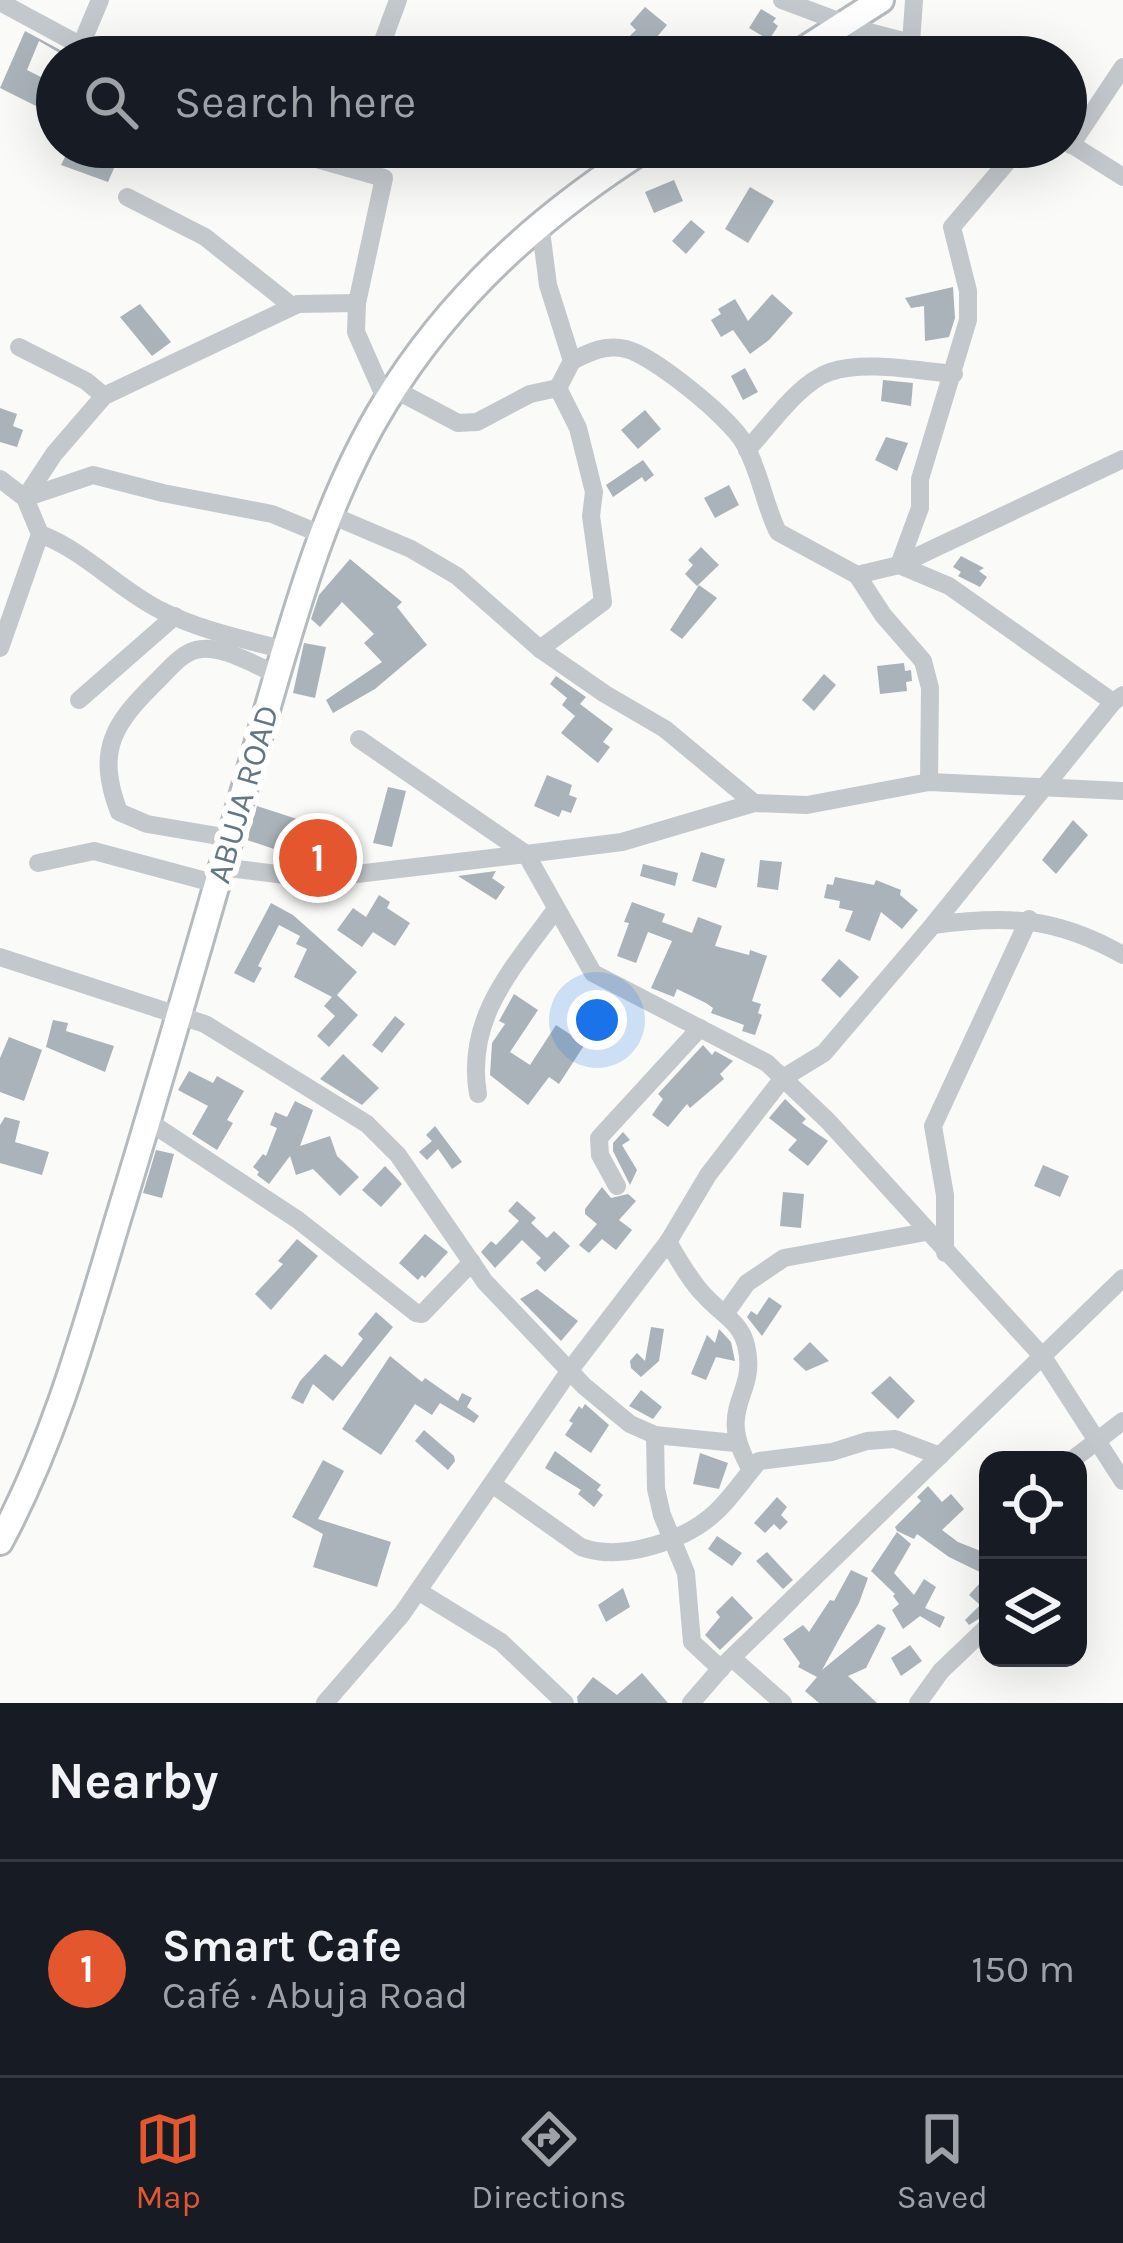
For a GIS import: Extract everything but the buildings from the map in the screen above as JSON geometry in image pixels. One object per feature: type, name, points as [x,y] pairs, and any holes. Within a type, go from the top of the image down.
[{"type":"main road","points":[[818,36],[851,11],[880,0]]},
{"type":"main road","name":"ABUJA ROAD","points":[[0,1542],[51,1433],[181,1014],[282,663],[327,525],[363,440],[390,395],[463,299],[540,223],[618,168]]},
{"type":"street","points":[[85,36],[100,0]]},
{"type":"street","points":[[384,36],[398,0]]},
{"type":"street","points":[[782,0],[851,11],[897,36]]},
{"type":"street","points":[[911,36],[914,0]]},
{"type":"street","points":[[0,2],[64,36]]},
{"type":"street","points":[[1087,117],[1123,67]]},
{"type":"street","points":[[1087,155],[1123,177]]},
{"type":"street","points":[[358,168],[384,178],[357,302],[356,332],[390,395],[458,423],[477,422],[530,394],[558,388]]},
{"type":"street","points":[[899,565],[920,508],[920,479],[968,320],[968,291],[952,226],[1002,168]]},
{"type":"street","points":[[127,197],[205,237],[292,306]]},
{"type":"street","points":[[540,223],[548,285],[572,361]]},
{"type":"street","points":[[26,498],[54,454],[104,396],[292,306],[357,302]]},
{"type":"street","points":[[19,347],[86,381],[104,396]]},
{"type":"street","points":[[558,388],[572,361],[596,349],[625,349],[701,400],[743,440],[778,532],[857,575],[929,670],[929,782]]},
{"type":"street","points":[[747,450],[803,391],[828,373],[904,369],[954,374]]},
{"type":"street","points":[[540,649],[603,602],[591,516],[594,492],[578,428],[558,388]]},
{"type":"street","points":[[857,575],[899,565],[1123,459]]},
{"type":"street","points":[[26,498],[94,475],[327,525],[411,549],[457,576],[540,649],[665,729],[754,803]]},
{"type":"street","points":[[0,479],[26,498],[40,535],[0,648]]},
{"type":"street","points":[[40,535],[80,554],[114,582],[175,616],[282,663]]},
{"type":"street","points":[[325,1703],[418,1592],[570,1370],[668,1242],[707,1175],[783,1078],[824,1053],[1118,698],[949,586],[899,565]]},
{"type":"street","points":[[79,700],[175,616]]},
{"type":"street","points":[[230,838],[147,824],[119,812],[106,778],[112,737],[130,706],[175,663],[196,650],[282,663]]},
{"type":"street","points":[[359,739],[526,854],[593,973],[767,1063],[828,1121],[1043,1357],[1123,1481]]},
{"type":"street","points":[[38,863],[94,851],[219,875],[348,874],[622,842],[754,803],[806,805],[929,782],[1123,791]]},
{"type":"street","points":[[478,1094],[474,1070],[483,1016],[556,909]]},
{"type":"street","points":[[933,925],[992,917],[1030,919],[1081,932],[1123,955]]},
{"type":"street","points":[[945,1253],[945,1195],[933,1126],[1030,919]]},
{"type":"street","points":[[0,957],[205,1024],[367,1124],[398,1155],[485,1282],[630,1424],[655,1435],[735,1443]]},
{"type":"street","points":[[617,1186],[600,1155],[599,1138],[700,1028]]},
{"type":"street","points":[[148,1121],[298,1220],[416,1313],[433,1305],[472,1262]]},
{"type":"street","points":[[725,1314],[747,1283],[784,1258],[926,1232]]},
{"type":"street","points":[[668,1242],[702,1294],[739,1326],[750,1367],[736,1408],[735,1443],[751,1470]]},
{"type":"street","points":[[691,1703],[726,1663],[1120,1287]]},
{"type":"street","points":[[1083,1451],[1123,1421]]},
{"type":"street","points":[[655,1435],[656,1489],[686,1574],[692,1642],[783,1703]]},
{"type":"street","points":[[492,1484],[581,1547],[597,1553],[641,1550],[713,1515],[759,1461],[895,1439],[940,1456]]},
{"type":"street","points":[[418,1592],[501,1642],[565,1703]]},
{"type":"street","points":[[918,1703],[979,1635]]},
{"type":"place","name":"Smart Cafe","points":[[318,858]]}]
